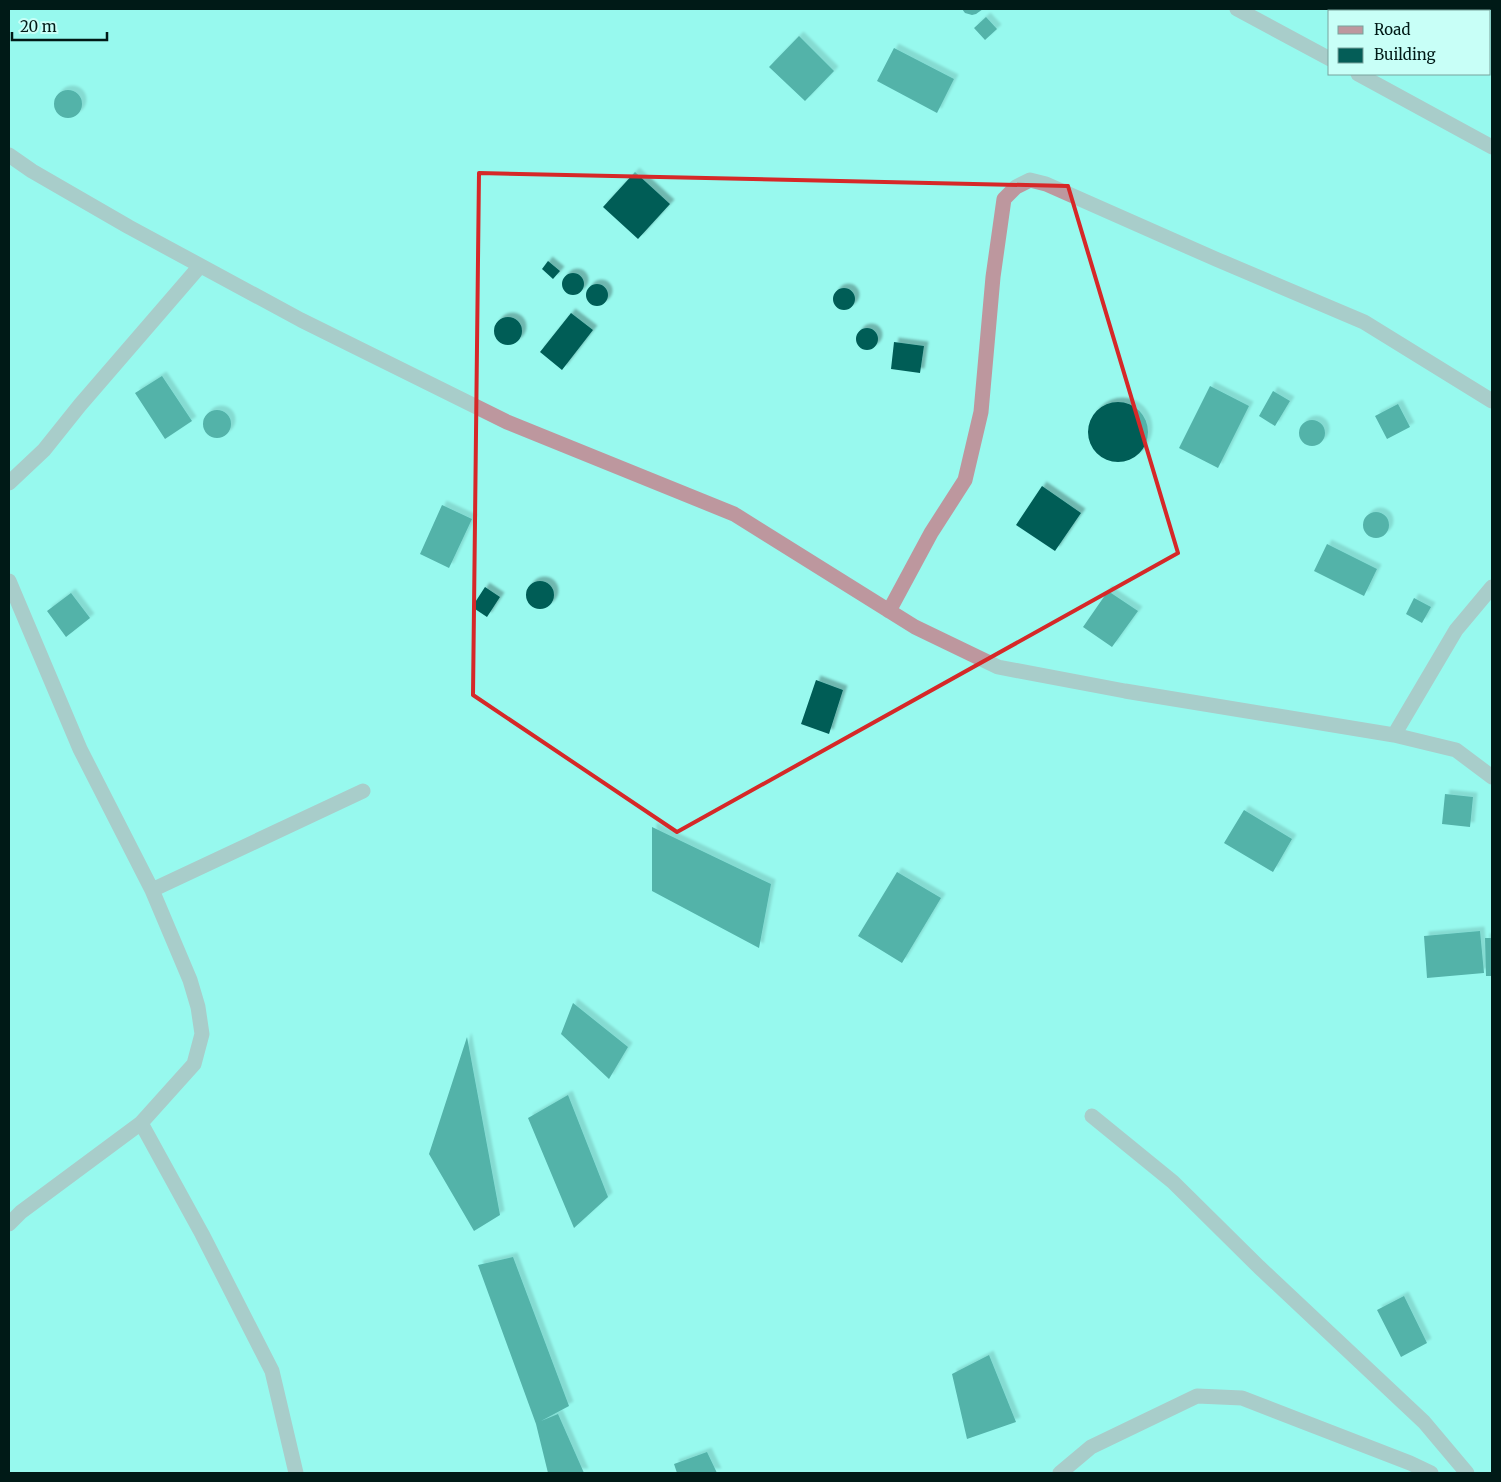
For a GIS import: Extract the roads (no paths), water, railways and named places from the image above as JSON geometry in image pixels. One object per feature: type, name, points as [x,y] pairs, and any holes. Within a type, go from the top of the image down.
[{"type":"street","points":[[1237,9],[1328,58]]},
{"type":"street","points":[[1360,75],[1492,147]]},
{"type":"street","points":[[9,156],[68,193],[301,320],[507,422],[734,514],[915,627],[998,666],[1125,691],[1394,734],[1456,750],[1492,777]]},
{"type":"street","points":[[890,611],[931,533],[965,480],[981,412],[993,276],[1004,199],[1016,187],[1030,180],[1046,184],[1364,322],[1492,401]]},
{"type":"street","points":[[9,483],[44,450],[80,404],[200,266]]},
{"type":"street","points":[[9,581],[80,749],[152,890],[190,980],[198,1007],[202,1034],[194,1064],[141,1123],[21,1212],[9,1224]]},
{"type":"street","points":[[1394,734],[1456,630],[1492,587]]},
{"type":"street","points":[[152,890],[363,791]]},
{"type":"street","points":[[1092,1116],[1173,1182],[1259,1267],[1424,1422],[1467,1473]]},
{"type":"street","points":[[141,1123],[202,1234],[272,1371],[296,1473]]},
{"type":"street","points":[[1060,1473],[1091,1447],[1197,1396],[1242,1398],[1432,1473]]}]
